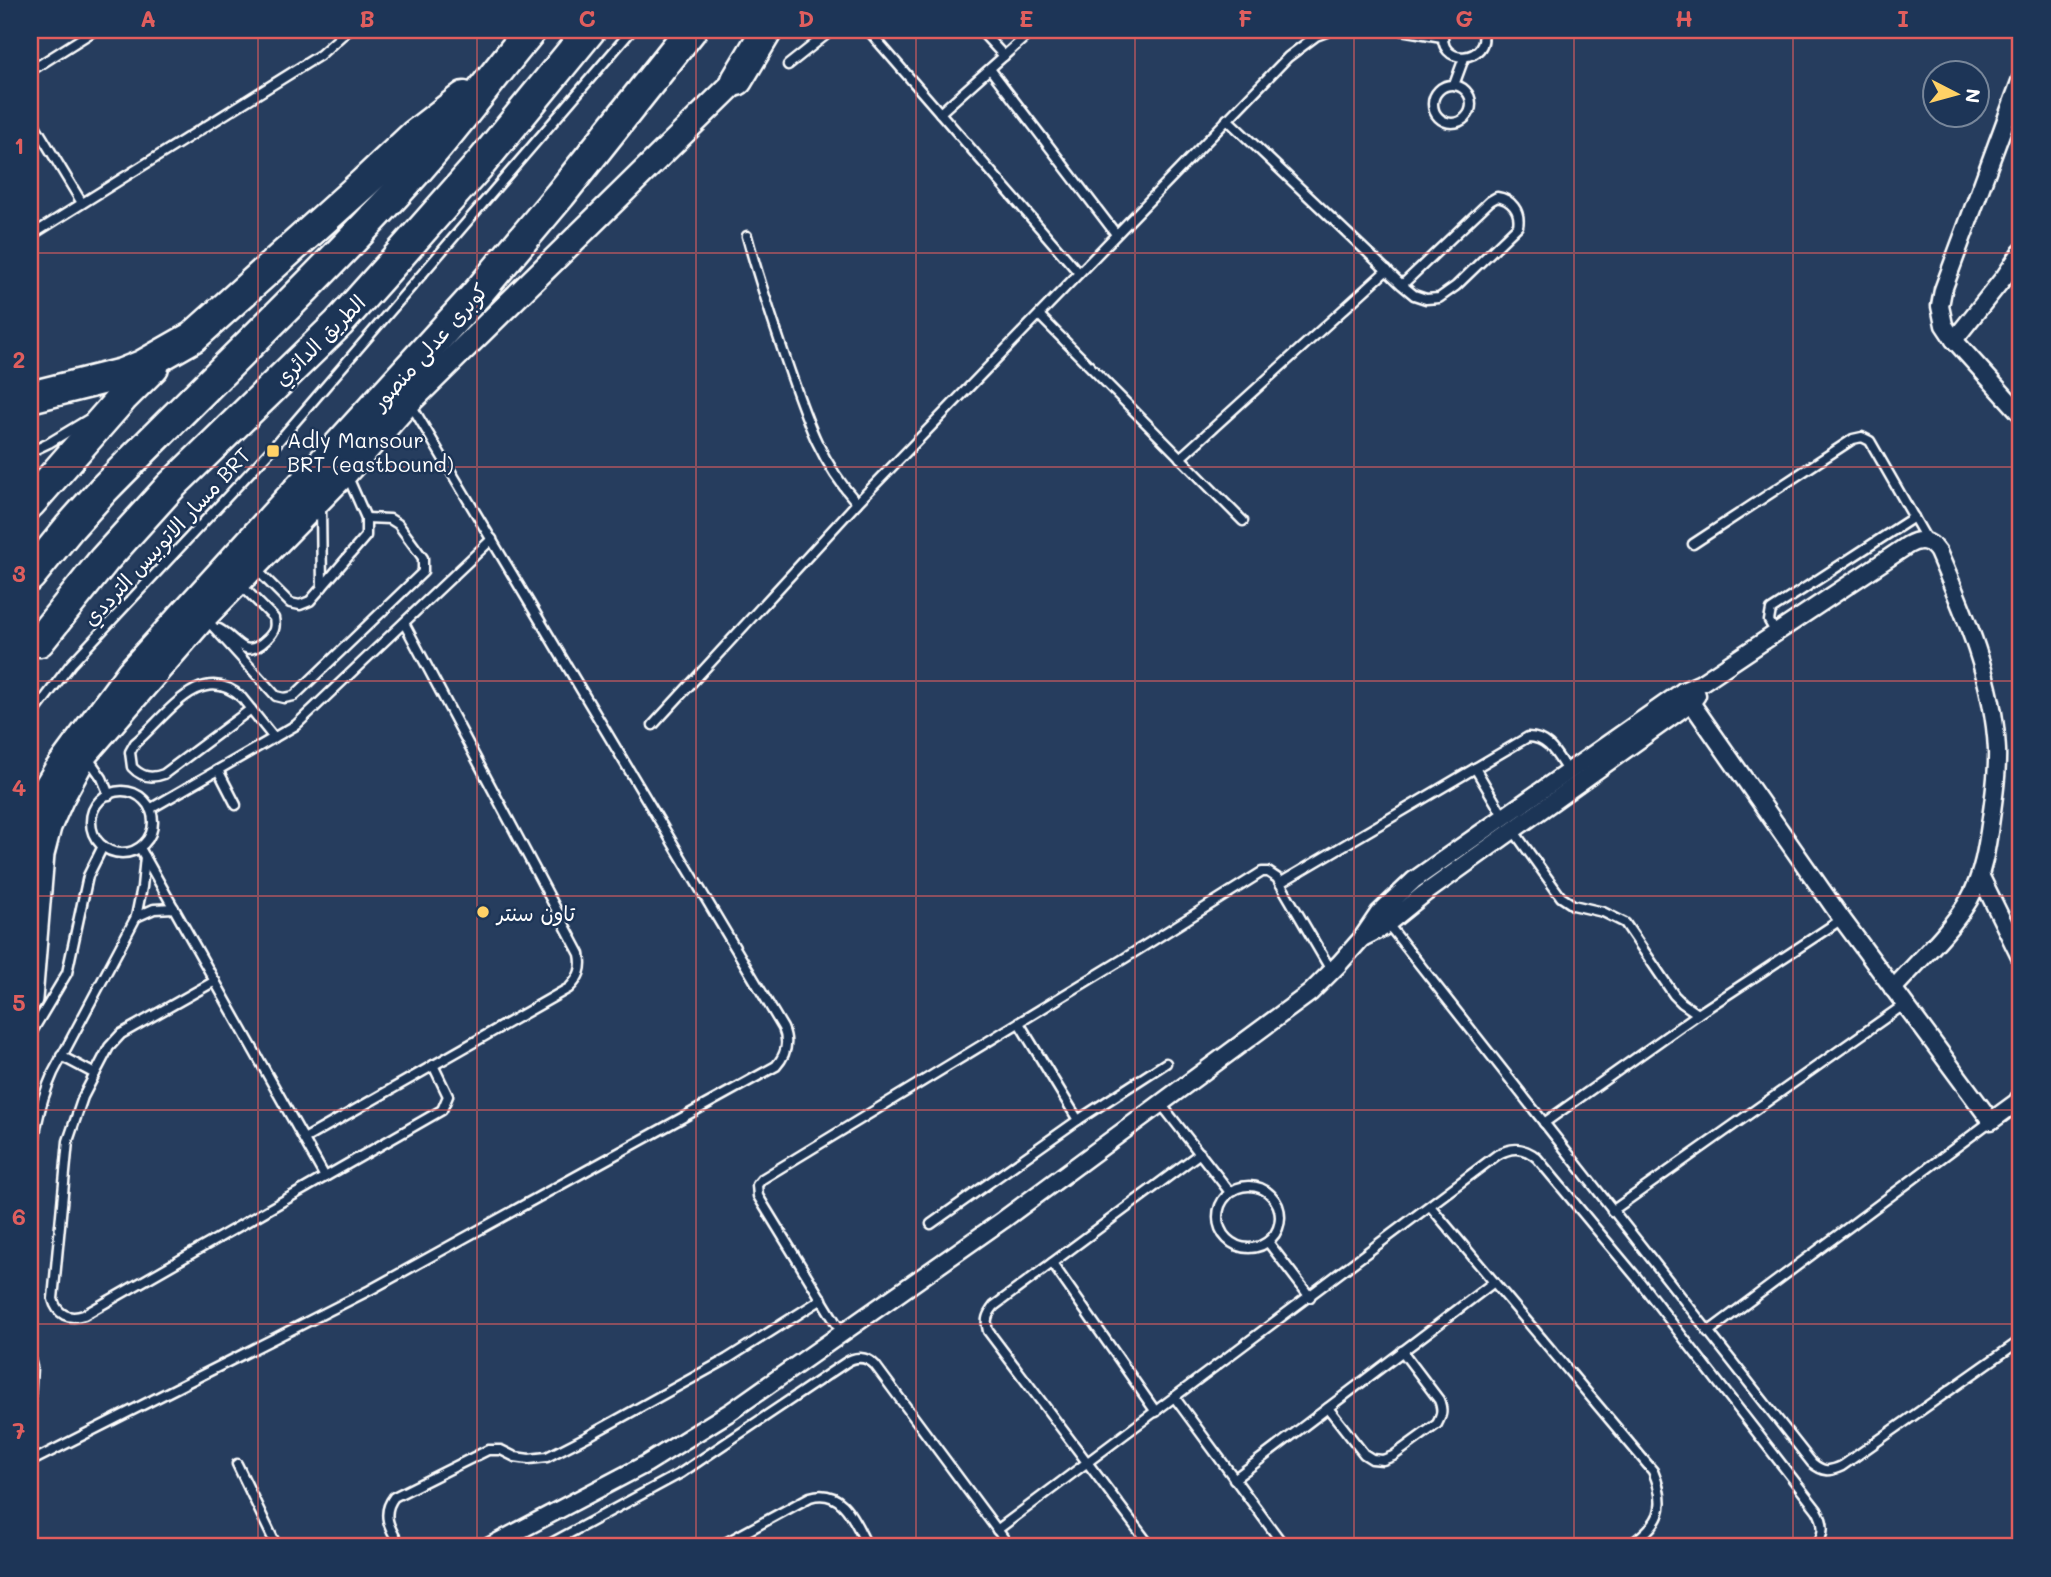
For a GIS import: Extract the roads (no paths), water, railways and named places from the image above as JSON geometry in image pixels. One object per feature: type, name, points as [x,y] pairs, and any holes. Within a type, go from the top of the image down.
[{"type":"highway","points":[[30,576],[103,490],[320,274],[409,179],[455,127],[491,79],[513,42],[531,30]]},
{"type":"highway","name":"الطريق الدائري","points":[[39,641],[104,560],[153,505],[339,323],[381,277],[481,163],[590,30]]},
{"type":"highway","name":"كوبرى عدلى منصور","points":[[30,820],[58,773],[132,673],[476,295],[560,195],[691,30]]},
{"type":"highway","points":[[737,80],[767,30]]},
{"type":"highway","points":[[30,397],[122,374],[142,366],[193,337],[415,135],[450,106],[491,79]]},
{"type":"highway","points":[[30,503],[122,398],[168,352]]},
{"type":"main road","points":[[30,999],[41,854],[61,800],[86,754],[208,621],[246,575],[346,473],[409,402],[737,80]]},
{"type":"street","points":[[2021,79],[1943,290],[1940,306],[1944,325],[1954,340],[2021,414]]},
{"type":"street","points":[[1954,340],[2021,252]]},
{"type":"street","points":[[1362,938],[1375,932],[1423,894],[1568,772],[1687,696],[1698,694],[1701,683],[1914,541],[1928,542],[1938,552],[1969,625],[1985,680],[1996,734],[1995,786],[1987,850],[1969,899],[1960,913],[1893,989]]},
{"type":"street","points":[[488,1547],[646,1464],[694,1435],[1003,1220],[1310,993],[1362,938],[1379,913],[1414,880],[1508,824],[1687,696]]},
{"type":"street","points":[[1687,696],[1842,919],[1991,1121],[2020,1103]]},
{"type":"street","points":[[1980,875],[2021,959]]},
{"type":"lane","points":[[30,71],[95,30]]},
{"type":"lane","points":[[30,236],[320,55],[348,30]]},
{"type":"lane","name":"مسار الاتوبيس الترددي BRT","points":[[30,718],[71,664],[270,451],[632,30]]},
{"type":"lane","points":[[788,65],[832,30]]},
{"type":"lane","points":[[868,30],[1080,272]]},
{"type":"lane","points":[[980,30],[1004,56]]},
{"type":"lane","points":[[940,113],[1033,30]]},
{"type":"lane","points":[[653,725],[857,503],[1227,119],[1288,57],[1316,36],[1332,30]]},
{"type":"lane","points":[[1401,30],[1443,34],[1445,48],[1453,55],[1464,58],[1475,54],[1482,46],[1482,30]]},
{"type":"lane","points":[[1454,85],[1464,58]]},
{"type":"lane","points":[[989,69],[1116,234]]},
{"type":"lane","points":[[1454,85],[1462,87],[1468,93],[1471,110],[1460,122],[1451,123],[1443,121],[1437,115],[1434,99],[1438,91],[1445,86],[1454,85]]},
{"type":"lane","points":[[30,117],[82,203]]},
{"type":"lane","points":[[1227,119],[1402,285],[1414,295],[1426,299],[1439,298],[1456,286],[1518,226],[1520,217],[1515,208],[1504,198],[1497,197],[1490,201],[1402,285]]},
{"type":"lane","points":[[747,236],[764,299],[814,439],[840,484],[857,503]]},
{"type":"lane","points":[[1180,458],[1387,270]]},
{"type":"lane","points":[[1039,315],[1243,521]]},
{"type":"lane","points":[[30,452],[122,398]]},
{"type":"lane","points":[[30,1461],[370,1290],[776,1066],[783,1057],[787,1043],[783,1028],[409,402]]},
{"type":"lane","points":[[1693,544],[1857,437],[1870,441],[1928,542]]},
{"type":"lane","points":[[246,575],[295,605],[305,604],[322,587],[363,541],[367,531],[366,518],[346,473]]},
{"type":"lane","points":[[320,499],[322,587]]},
{"type":"lane","points":[[1776,633],[1769,621],[1771,610],[1914,517]]},
{"type":"lane","points":[[208,621],[276,696],[294,696],[423,572],[423,558],[398,524],[390,519],[366,518]]},
{"type":"lane","points":[[150,809],[302,719],[492,539]]},
{"type":"lane","points":[[208,621],[246,649],[257,648],[273,633],[274,618],[246,575]]},
{"type":"lane","points":[[304,1139],[569,988],[579,977],[582,962],[404,623]]},
{"type":"lane","points":[[251,709],[164,774],[147,777],[132,767],[130,752],[135,743],[191,690],[205,685],[222,685],[237,692],[251,709],[274,738]]},
{"type":"lane","points":[[1280,883],[1528,737],[1538,737],[1547,743],[1568,772]]},
{"type":"lane","points":[[86,754],[109,794]]},
{"type":"lane","points":[[1475,768],[1508,824],[1561,897],[1573,905],[1603,912],[1625,923],[1674,995],[1698,1014]]},
{"type":"lane","points":[[218,770],[236,805]]},
{"type":"lane","points":[[132,793],[146,802],[150,809],[152,830],[140,848],[125,853],[109,850],[93,832],[96,806],[109,794],[132,793]]},
{"type":"lane","points":[[30,1035],[71,964],[88,876],[103,846]]},
{"type":"lane","points":[[140,848],[325,1177]]},
{"type":"lane","points":[[30,1179],[37,1117],[47,1085],[136,917],[145,857]]},
{"type":"lane","points":[[842,1333],[758,1196],[760,1182],[1257,874],[1268,872],[1280,883],[1332,972]]},
{"type":"lane","points":[[136,917],[154,909],[174,908]]},
{"type":"lane","points":[[1544,1123],[1698,1014],[1842,919]]},
{"type":"lane","points":[[1387,923],[1812,1463],[1827,1471],[1842,1466],[2021,1340]]},
{"type":"lane","points":[[215,981],[121,1034],[110,1047],[77,1112],[65,1156],[53,1299],[55,1306],[65,1316],[84,1315],[442,1110],[446,1106],[448,1096],[433,1065]]},
{"type":"lane","points":[[1612,1212],[1905,1004]]},
{"type":"lane","points":[[1019,1023],[1078,1120]]},
{"type":"lane","points":[[61,1056],[95,1074]]},
{"type":"lane","points":[[932,1224],[1078,1120],[1166,1063]]},
{"type":"lane","points":[[1161,1104],[1229,1191]]},
{"type":"lane","points":[[1708,1332],[1991,1121]]},
{"type":"lane","points":[[997,1530],[1505,1150],[1514,1148],[1522,1149],[1537,1158],[1637,1278],[1817,1510],[1824,1527],[1821,1539],[1814,1547]]},
{"type":"lane","points":[[1151,1547],[988,1331],[985,1322],[994,1306],[1200,1153]]},
{"type":"lane","points":[[1255,1185],[1264,1188],[1276,1201],[1280,1219],[1268,1242],[1251,1248],[1234,1245],[1226,1239],[1218,1224],[1217,1214],[1229,1191],[1255,1185]]},
{"type":"lane","points":[[1430,1206],[1653,1471],[1660,1489],[1659,1515],[1645,1535],[1627,1547]]},
{"type":"lane","points":[[1268,1242],[1310,1297]]},
{"type":"lane","points":[[1052,1263],[1156,1412]]},
{"type":"lane","points":[[1234,1479],[1494,1282]]},
{"type":"lane","points":[[401,1547],[387,1522],[387,1511],[394,1497],[488,1450],[501,1450],[515,1457],[529,1459],[547,1457],[727,1359],[822,1299]]},
{"type":"lane","points":[[1328,1408],[1364,1454],[1372,1459],[1383,1460],[1393,1456],[1437,1424],[1442,1408],[1439,1400],[1402,1351]]},
{"type":"lane","points":[[544,1547],[681,1474],[856,1358],[867,1359],[875,1365],[1010,1547]]},
{"type":"lane","points":[[30,1364],[30,1400]]},
{"type":"lane","points":[[1175,1398],[1285,1547]]},
{"type":"lane","points":[[236,1464],[277,1547]]},
{"type":"lane","points":[[718,1547],[810,1497],[823,1495],[836,1498],[846,1507],[868,1547]]},
{"type":"place","name":"Adly Mansour BRT (eastbound)","points":[[273,451]]},
{"type":"place","name":"تاون سنتر","points":[[483,912]]}]
